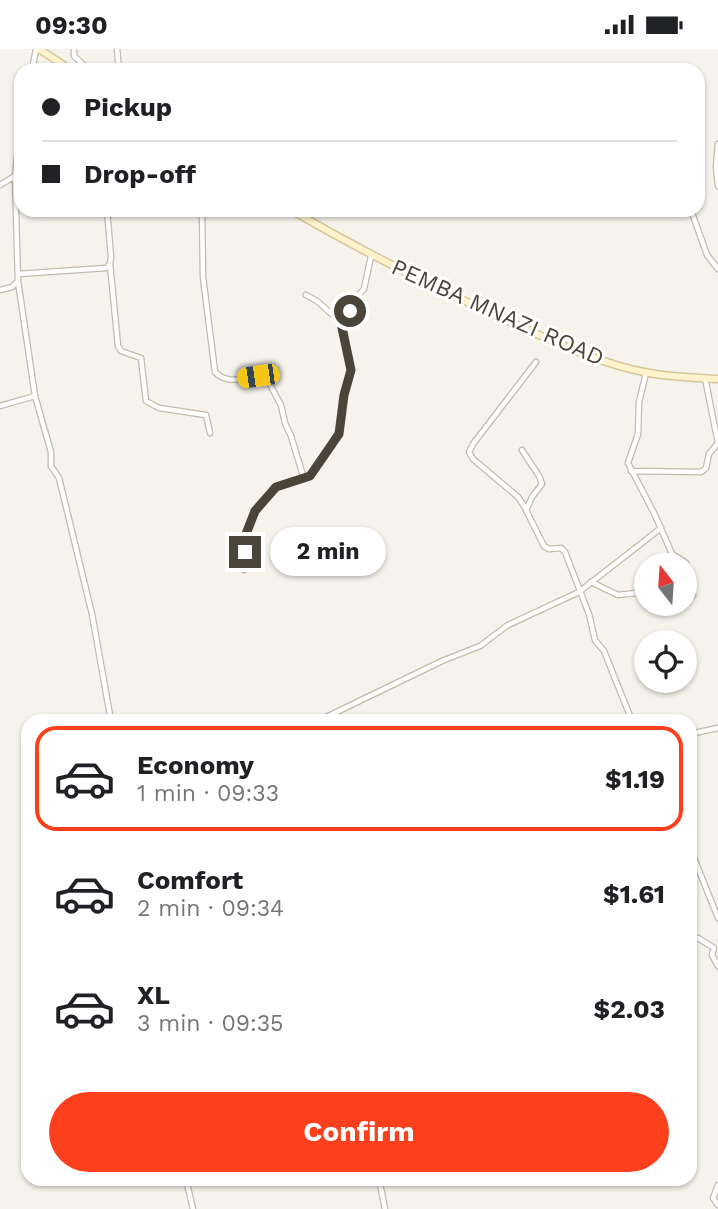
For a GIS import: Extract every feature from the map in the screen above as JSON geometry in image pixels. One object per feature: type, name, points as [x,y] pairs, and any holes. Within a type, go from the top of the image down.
[{"type":"main road","points":[[38,49],[60,63]]},
{"type":"main road","name":"PEMBA MNAZI ROAD","points":[[302,217],[371,256],[541,336],[608,362],[646,373],[718,379]]},
{"type":"street","points":[[718,144],[718,186]]},
{"type":"street","points":[[16,217],[18,281],[36,396],[51,452],[51,466],[59,478],[90,602],[110,714]]},
{"type":"street","points":[[107,217],[118,346],[127,354],[141,358],[146,401],[159,408],[206,415],[210,433]]},
{"type":"street","points":[[202,217],[203,277],[215,372],[224,379],[231,380],[266,377],[281,405],[304,479]]},
{"type":"street","points":[[693,217],[707,255],[718,269]]},
{"type":"street","points":[[244,570],[246,534],[255,511],[276,487],[304,479],[314,472],[341,427],[344,395],[351,370],[343,324],[363,289],[371,256]]},
{"type":"street","points":[[18,274],[101,270],[110,264]]},
{"type":"street","points":[[0,291],[12,287],[18,281]]},
{"type":"street","points":[[306,295],[343,324]]},
{"type":"street","points":[[537,362],[472,444],[470,452],[473,459],[520,499],[544,546],[565,551],[596,640],[604,651],[629,714]]},
{"type":"street","points":[[646,373],[639,402],[638,434],[628,459],[631,471],[662,528],[672,553]]},
{"type":"street","points":[[631,471],[701,472],[706,468],[709,454],[718,443],[705,378]]},
{"type":"street","points":[[0,406],[36,396]]},
{"type":"street","points":[[522,450],[540,476],[542,484],[526,510]]},
{"type":"street","points":[[332,714],[442,661],[480,646],[508,625],[579,592],[662,528]]},
{"type":"street","points":[[591,582],[617,594],[634,593]]},
{"type":"street","points":[[697,732],[718,728]]},
{"type":"street","points":[[697,866],[718,918]]},
{"type":"street","points":[[697,940],[701,938],[716,945],[712,955],[718,966]]},
{"type":"street","points":[[718,1185],[713,1198],[718,1205]]},
{"type":"street","points":[[188,1186],[193,1209]]},
{"type":"street","points":[[380,1186],[385,1209]]},
{"type":"route","points":[[245,552],[249,522],[264,499],[276,487],[310,476],[339,434],[342,403],[351,376],[351,363],[342,328],[350,311]]}]
